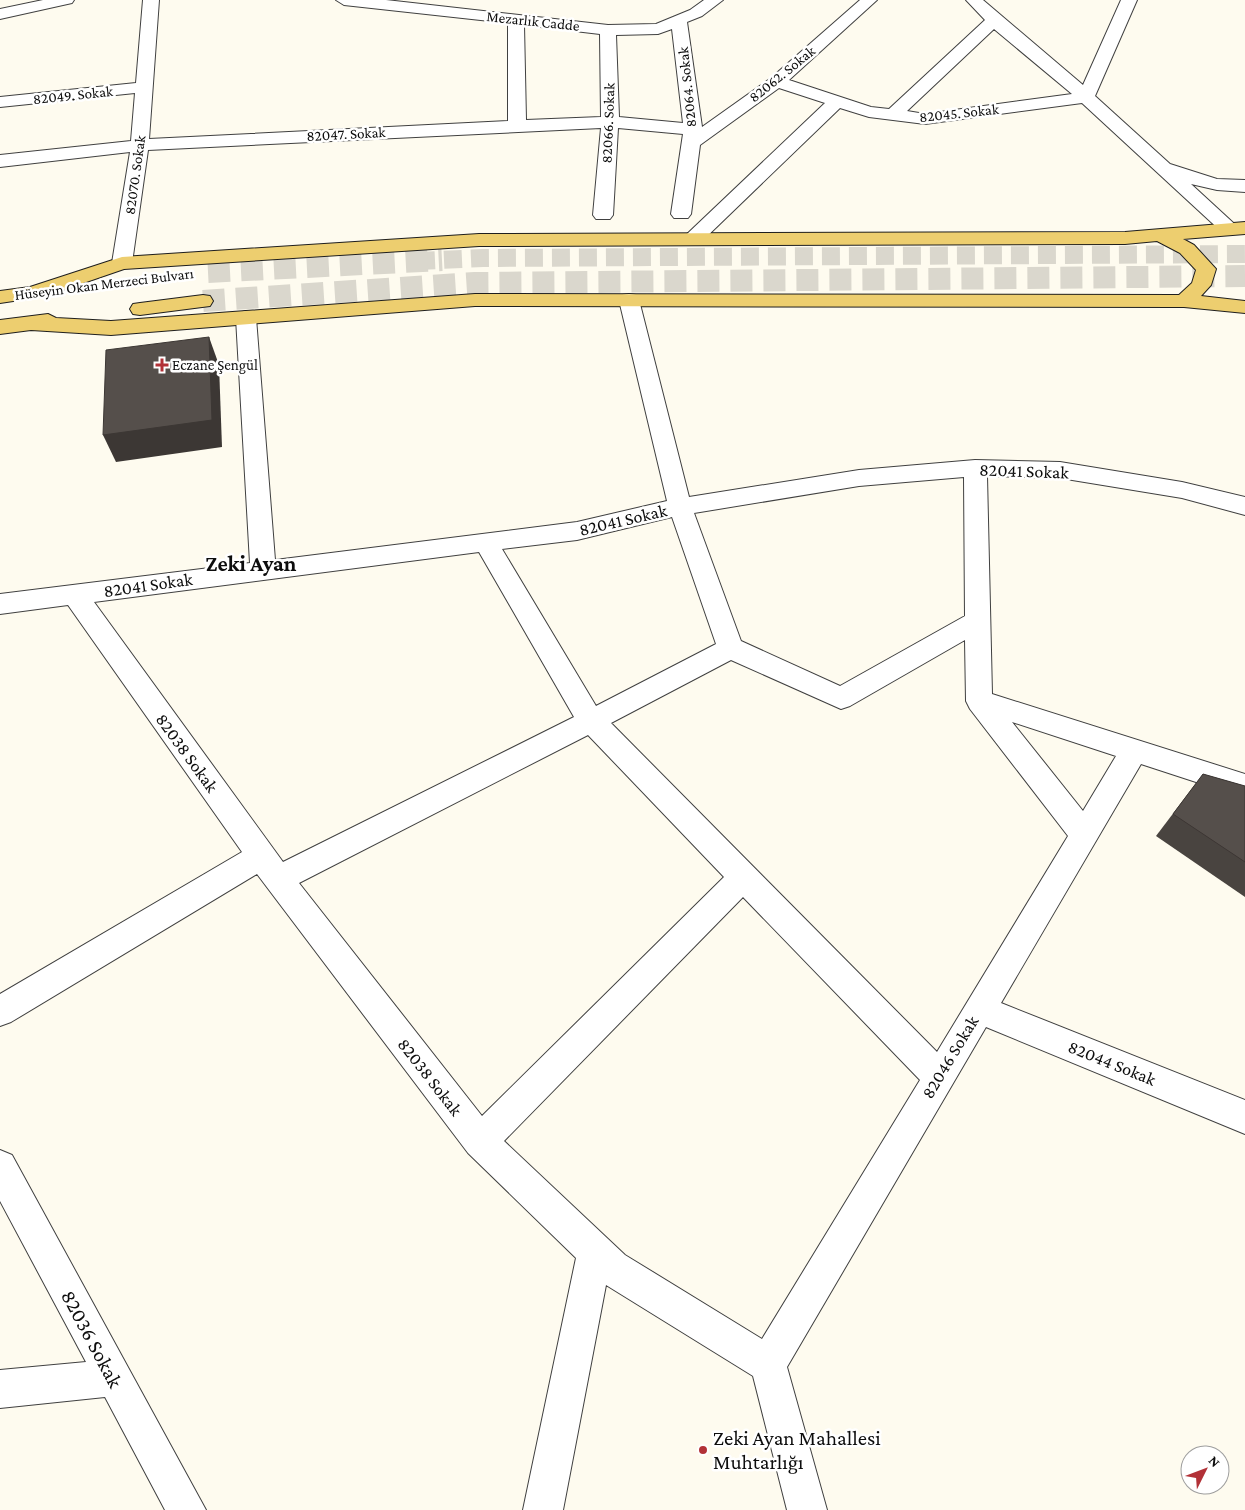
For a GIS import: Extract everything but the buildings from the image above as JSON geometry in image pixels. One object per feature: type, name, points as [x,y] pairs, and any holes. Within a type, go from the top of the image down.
[{"type":"main road","points":[[35,292],[122,263],[479,240],[1125,238],[1238,229]]},
{"type":"main road","points":[[1160,235],[1187,249],[1206,269],[1201,285],[1184,301]]},
{"type":"main road","name":"Hüseyin Okan Merzeci Bulvarı","points":[[0,296],[208,272]]},
{"type":"main road","points":[[29,324],[111,328],[475,300],[1184,301],[1245,307]]},
{"type":"main road","name":"Hüseyin Okan Merzeci Bulvarı","points":[[0,327],[203,301]]},
{"type":"street","points":[[0,14],[66,0]]},
{"type":"street","name":"82070. Sokak","points":[[122,263],[140,145],[150,0]]},
{"type":"street","name":"Mezarlık Cadde","points":[[344,0],[608,30],[658,29],[696,13],[715,0]]},
{"type":"street","points":[[491,17],[505,0]]},
{"type":"street","name":"82062. Sokak","points":[[692,136],[777,82],[869,0]]},
{"type":"street","points":[[974,0],[994,20],[1086,97],[1156,162],[1238,229]]},
{"type":"street","points":[[1086,97],[1129,0]]},
{"type":"street","name":"82064. Sokak","points":[[679,20],[692,136],[681,214]]},
{"type":"street","points":[[892,116],[994,20]]},
{"type":"street","points":[[516,23],[517,125]]},
{"type":"street","name":"82066. Sokak","points":[[603,215],[610,122],[608,30]]},
{"type":"street","name":"82045. Sokak","points":[[777,82],[836,103],[892,116],[924,119],[1086,97]]},
{"type":"street","name":"82049. Sokak","points":[[0,102],[145,88]]},
{"type":"street","points":[[693,239],[836,103]]},
{"type":"street","name":"82047. Sokak","points":[[0,161],[140,145],[517,125],[610,122],[692,136]]},
{"type":"street","points":[[1156,162],[1195,180],[1232,187],[1245,186]]},
{"type":"street","points":[[629,300],[680,507],[730,648],[840,698],[977,621]]},
{"type":"street","points":[[246,318],[263,569]]},
{"type":"street","points":[[975,468],[979,702],[1085,836]]},
{"type":"street","name":"82041 Sokak","points":[[0,604],[577,530],[680,507],[860,478],[975,468],[1060,470],[1182,490],[1245,506]]},
{"type":"street","points":[[485,542],[591,721],[742,878],[938,1076]]},
{"type":"street","name":"82038 Sokak","points":[[75,595],[269,867],[480,1141],[612,1268],[768,1364]]},
{"type":"street","points":[[0,1011],[269,867],[591,721],[730,648]]},
{"type":"street","points":[[979,702],[1245,786]]},
{"type":"street","name":"82046 Sokak","points":[[768,1364],[938,1076],[1085,836],[1134,751]]},
{"type":"street","points":[[480,1141],[742,878]]},
{"type":"street","name":"82044 Sokak","points":[[979,1009],[1245,1117]]},
{"type":"street","name":"82036 Sokak","points":[[0,1167],[112,1378],[186,1510]]},
{"type":"street","points":[[543,1510],[594,1250]]},
{"type":"street","points":[[768,1364],[807,1510]]},
{"type":"street","points":[[0,1389],[112,1378]]},
{"type":"tunnel","points":[[417,261],[483,258],[1245,254]]},
{"type":"tunnel","points":[[208,272],[442,260]]},
{"type":"tunnel","points":[[203,301],[475,283],[1245,276]]},
{"type":"place","name":"Eczane Şengül","points":[[162,365]]},
{"type":"place","name":"Zeki Ayan Mahallesi Muhtarlığı","points":[[703,1450]]},
{"type":"district","name":"Zeki Ayan","points":[[251,563]]}]
